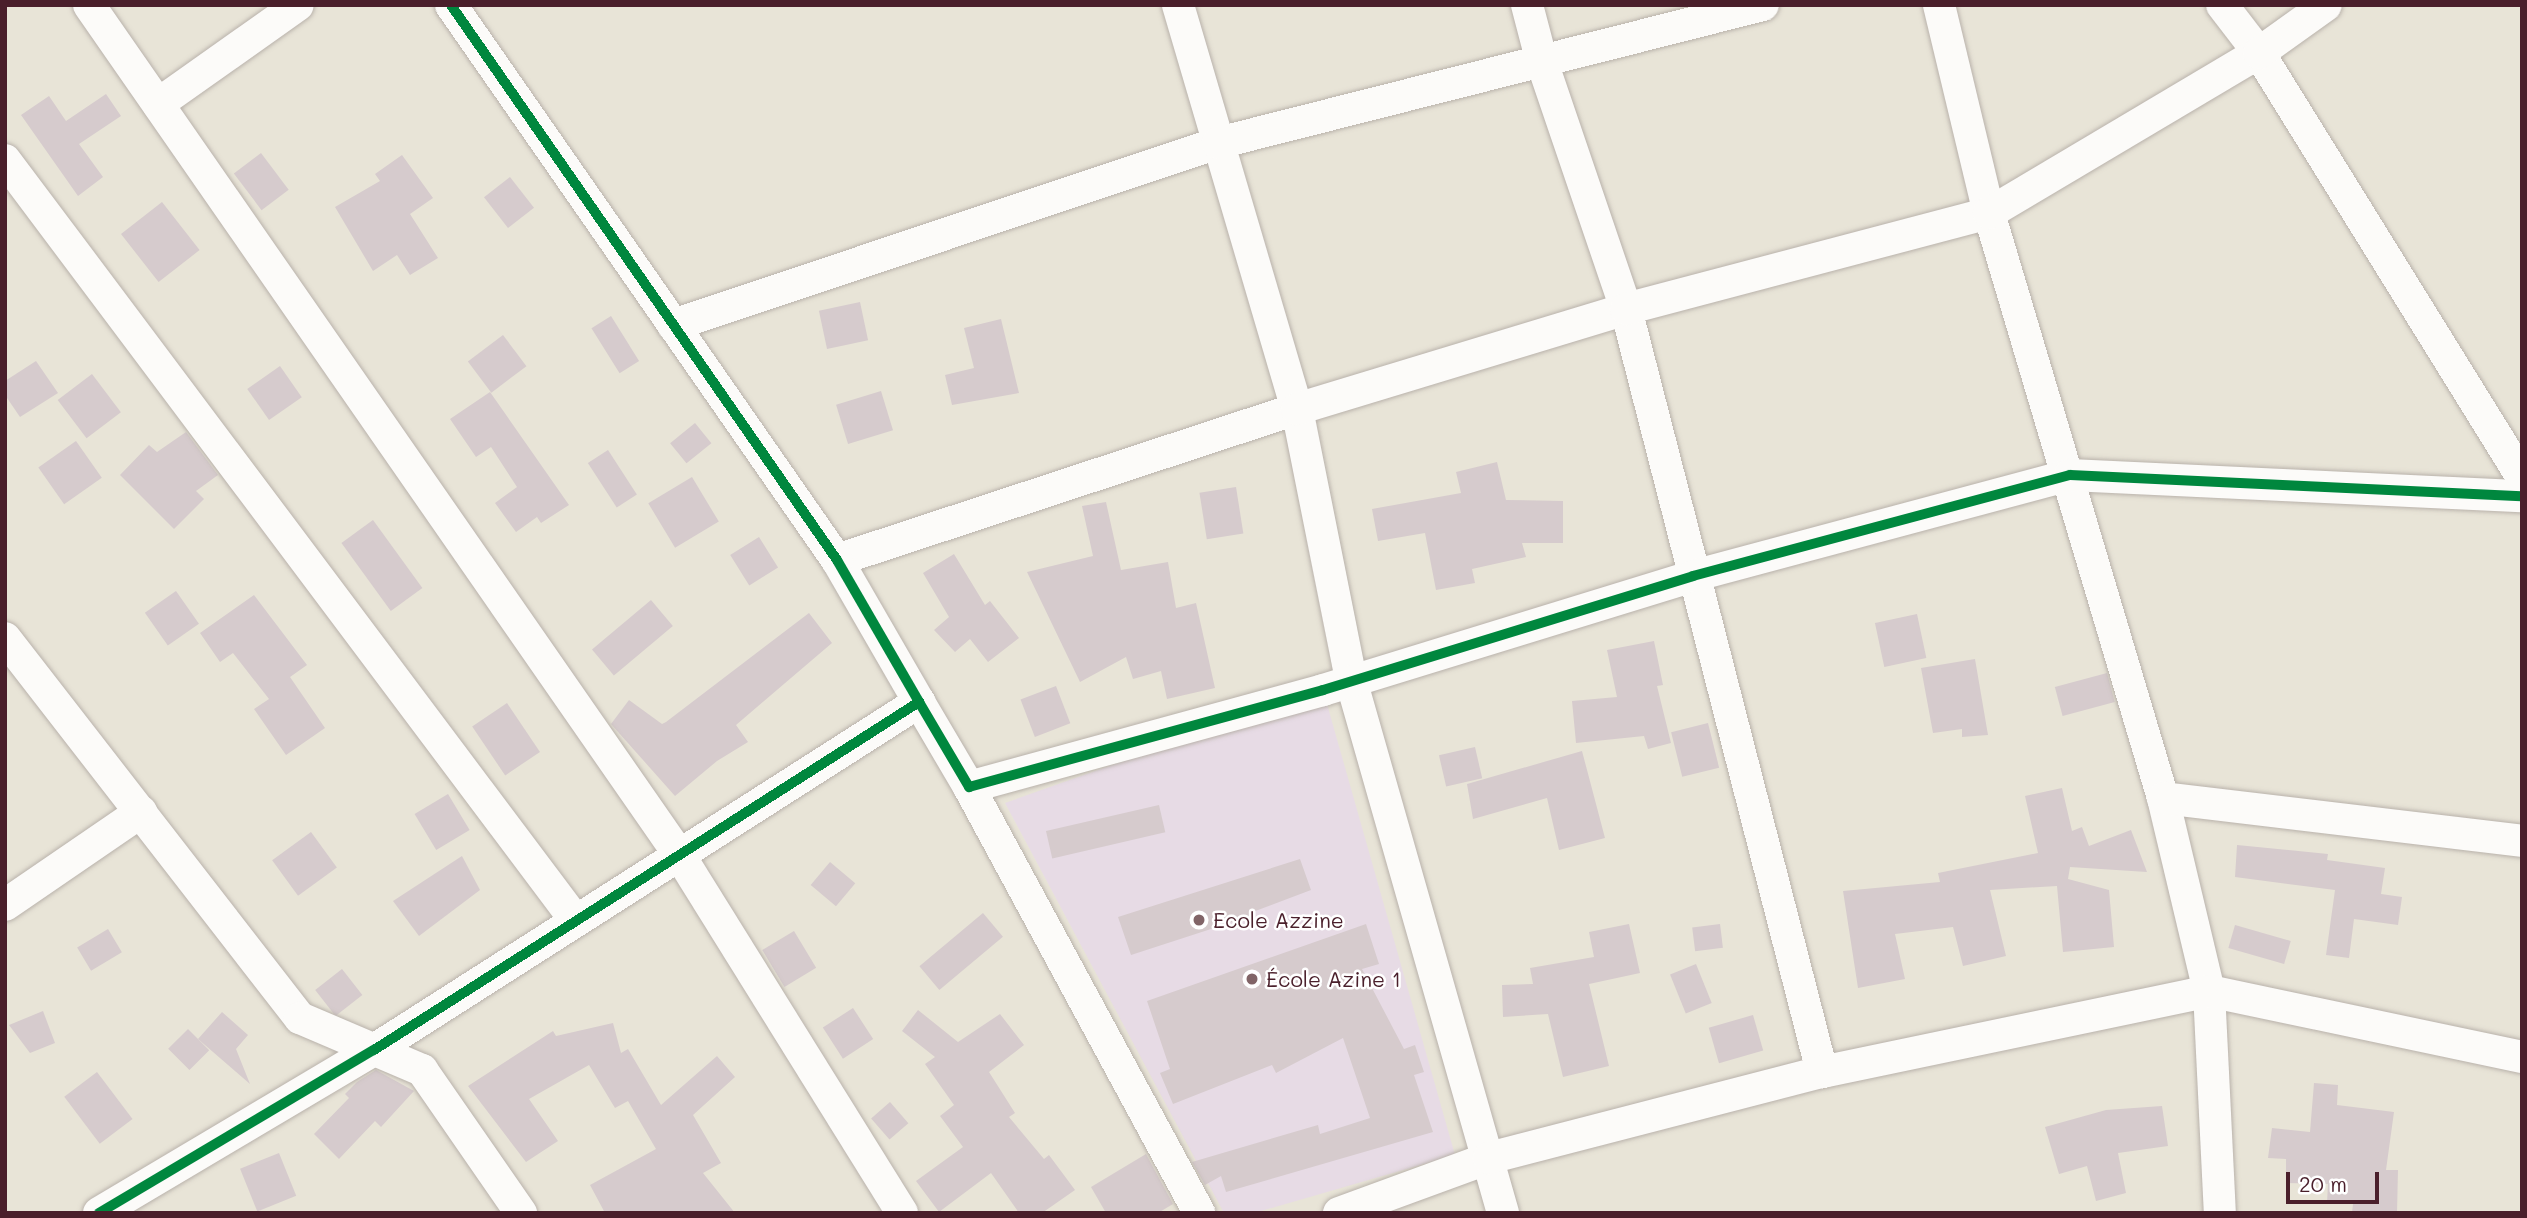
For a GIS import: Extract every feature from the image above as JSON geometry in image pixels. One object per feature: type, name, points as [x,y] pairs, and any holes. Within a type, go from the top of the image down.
[{"type":"street","points":[[89,5],[680,856],[902,1213]]},
{"type":"street","points":[[158,104],[298,5]]},
{"type":"street","points":[[451,5],[837,560],[970,787],[1199,1213]]},
{"type":"street","points":[[1178,5],[1297,409],[1351,680],[1503,1213]]},
{"type":"street","points":[[1527,5],[1542,62],[1626,309],[1822,1072]]},
{"type":"street","points":[[673,325],[1218,143],[1763,5]]},
{"type":"street","points":[[1939,5],[1989,213],[2070,475],[2163,798],[2209,991],[2220,1213]]},
{"type":"street","points":[[2222,5],[2259,53],[2522,477]]},
{"type":"street","points":[[837,560],[1297,409],[1626,309],[1989,213],[2259,53],[2326,5]]},
{"type":"street","points":[[12,180],[576,921]]},
{"type":"street","points":[[970,787],[1351,680],[1693,576],[2070,475],[2522,496]]},
{"type":"street","points":[[5,638],[300,1018],[422,1070],[521,1213]]},
{"type":"street","points":[[99,1213],[144,1202],[374,1049],[919,702]]},
{"type":"street","points":[[2163,798],[2522,841]]},
{"type":"street","points":[[5,905],[141,812]]},
{"type":"street","points":[[1339,1213],[1489,1158],[1822,1072],[2209,991],[2522,1057]]},
{"type":"shaded area","name":"École Azine 1","points":[[1323,690],[1455,1155],[1254,1213],[1224,1213],[1005,803]]},
{"type":"building","points":[[106,94],[121,116],[79,144],[103,177],[78,196],[21,115],[49,96],[66,121]]},
{"type":"building","points":[[261,153],[289,190],[262,210],[234,173]]},
{"type":"building","points":[[402,155],[433,198],[410,214],[438,258],[410,275],[397,255],[373,271],[335,207],[380,181],[375,174]]},
{"type":"building","points":[[510,177],[534,208],[508,228],[484,197]]},
{"type":"building","points":[[162,202],[200,250],[159,282],[121,234]]},
{"type":"building","points":[[860,302],[868,340],[827,349],[819,311]]},
{"type":"building","points":[[611,316],[639,361],[620,373],[591,328]]},
{"type":"building","points":[[1001,319],[1019,393],[952,405],[945,375],[974,368],[964,328]]},
{"type":"building","points":[[503,335],[526,366],[491,393],[468,361]]},
{"type":"building","points":[[36,361],[58,393],[20,417],[5,395],[5,381]]},
{"type":"building","points":[[280,366],[302,397],[269,420],[247,389]]},
{"type":"building","points":[[92,374],[121,412],[87,438],[58,400]]},
{"type":"building","points":[[881,391],[893,430],[848,444],[836,405]]},
{"type":"building","points":[[490,392],[569,505],[541,523],[537,517],[516,532],[495,503],[517,487],[491,447],[476,457],[450,419]]},
{"type":"building","points":[[695,423],[711,443],[686,463],[670,443]]},
{"type":"building","points":[[186,432],[218,475],[196,491],[204,499],[174,529],[120,475],[149,445],[157,452]]},
{"type":"building","points":[[76,441],[102,478],[64,504],[38,467]]},
{"type":"building","points":[[608,450],[637,494],[617,508],[588,463]]},
{"type":"building","points":[[1497,462],[1506,500],[1563,501],[1563,543],[1522,543],[1526,557],[1472,569],[1475,583],[1436,590],[1425,533],[1378,541],[1372,509],[1461,493],[1456,472]]},
{"type":"building","points":[[692,477],[719,522],[675,548],[648,503]]},
{"type":"building","points":[[1236,487],[1243,533],[1207,539],[1199,493]]},
{"type":"building","points":[[1106,502],[1121,570],[1168,562],[1176,608],[1196,603],[1215,688],[1167,699],[1161,671],[1133,679],[1126,657],[1080,682],[1027,572],[1093,556],[1082,506]]},
{"type":"building","points":[[373,520],[422,588],[391,611],[341,543]]},
{"type":"building","points":[[759,537],[778,568],[749,586],[730,555]]},
{"type":"building","points":[[954,554],[985,605],[990,601],[1019,638],[988,662],[970,639],[955,652],[934,630],[949,617],[923,573]]},
{"type":"building","points":[[176,591],[199,624],[168,646],[145,613]]},
{"type":"building","points":[[254,595],[307,665],[290,677],[325,728],[286,755],[254,709],[269,699],[233,653],[220,662],[200,633]]},
{"type":"building","points":[[651,600],[673,626],[614,676],[592,649]]},
{"type":"building","points":[[809,613],[832,643],[736,725],[748,742],[717,761],[675,796],[611,724],[629,700],[662,724],[666,722]]},
{"type":"building","points":[[1917,614],[1926,658],[1884,667],[1875,623]]},
{"type":"building","points":[[1654,641],[1663,685],[1657,686],[1671,743],[1648,749],[1644,736],[1576,743],[1572,701],[1617,697],[1607,650]]},
{"type":"building","points":[[1975,659],[1988,735],[1962,737],[1962,729],[1933,733],[1921,668]]},
{"type":"building","points":[[2107,673],[2115,702],[2063,716],[2055,687]]},
{"type":"building","points":[[1056,686],[1070,723],[1035,737],[1021,700]]},
{"type":"building","points":[[507,703],[540,752],[505,775],[472,726]]},
{"type":"building","points":[[1708,723],[1719,768],[1682,777],[1671,732]]},
{"type":"building","points":[[1475,747],[1482,778],[1446,787],[1439,755]]},
{"type":"building","points":[[1582,751],[1605,838],[1559,850],[1547,798],[1473,819],[1467,784]]},
{"type":"building","points":[[2062,788],[2072,831],[2082,827],[2089,846],[2131,830],[2147,872],[2070,867],[2068,879],[2109,890],[2114,947],[2063,952],[2057,886],[1990,890],[2006,956],[1963,966],[1953,927],[1895,934],[1905,979],[1858,988],[1843,891],[1940,882],[1938,873],[2038,853],[2025,796]]},
{"type":"building","points":[[448,794],[470,830],[436,850],[415,814]]},
{"type":"building","points":[[1159,805],[1165,832],[1052,858],[1046,831]]},
{"type":"building","points":[[311,832],[337,868],[298,896],[272,860]]},
{"type":"building","points":[[2237,845],[2328,854],[2327,860],[2385,868],[2381,894],[2402,897],[2398,925],[2354,919],[2349,958],[2326,955],[2335,890],[2235,877]]},
{"type":"building","points":[[462,856],[480,890],[419,936],[393,901]]},
{"type":"building","points":[[1300,859],[1311,890],[1250,913],[1251,916],[1131,955],[1118,917]]},
{"type":"building","points":[[830,862],[855,883],[836,906],[811,885]]},
{"type":"building","points":[[983,913],[1003,937],[939,990],[919,966]]},
{"type":"building","points":[[1366,924],[1379,964],[1362,969],[1404,1049],[1415,1045],[1424,1072],[1414,1075],[1433,1132],[1226,1192],[1221,1176],[1205,1185],[1192,1162],[1318,1125],[1320,1134],[1370,1118],[1343,1038],[1276,1073],[1272,1065],[1173,1104],[1160,1073],[1170,1069],[1147,1001]]},
{"type":"building","points":[[1629,924],[1640,973],[1589,984],[1609,1066],[1563,1077],[1548,1014],[1503,1017],[1502,985],[1533,984],[1530,968],[1594,957],[1589,932]]},
{"type":"building","points":[[1720,924],[1723,948],[1695,951],[1692,927]]},
{"type":"building","points":[[2235,925],[2291,941],[2284,964],[2228,948]]},
{"type":"building","points":[[108,929],[122,952],[91,971],[77,948]]},
{"type":"building","points":[[794,931],[816,968],[784,987],[762,950]]},
{"type":"building","points":[[1696,964],[1712,1003],[1686,1013],[1670,974]]},
{"type":"building","points":[[342,969],[362,995],[336,1016],[315,990]]},
{"type":"building","points":[[853,1008],[873,1039],[843,1059],[823,1028]]},
{"type":"building","points":[[918,1010],[958,1042],[1000,1014],[1024,1045],[989,1072],[1015,1113],[1009,1117],[1044,1159],[1049,1155],[1075,1190],[1042,1213],[1019,1213],[991,1173],[939,1212],[916,1181],[963,1147],[940,1116],[954,1105],[925,1064],[935,1057],[902,1031]]},
{"type":"building","points":[[43,1011],[55,1043],[30,1053],[9,1025]]},
{"type":"building","points":[[222,1012],[248,1035],[236,1049],[250,1084],[198,1039]]},
{"type":"building","points":[[1753,1015],[1763,1051],[1719,1063],[1709,1028]]},
{"type":"building","points":[[613,1023],[621,1053],[628,1049],[661,1105],[717,1056],[735,1077],[693,1115],[721,1163],[703,1173],[735,1213],[605,1213],[590,1185],[656,1149],[628,1101],[615,1108],[589,1065],[529,1099],[558,1141],[526,1162],[468,1086],[553,1031],[556,1036]]},
{"type":"building","points":[[188,1029],[209,1050],[189,1070],[168,1049]]},
{"type":"building","points":[[376,1070],[414,1091],[381,1127],[375,1121],[339,1159],[314,1134],[349,1098],[345,1094],[357,1082]]},
{"type":"building","points":[[97,1072],[133,1119],[100,1144],[64,1097]]},
{"type":"building","points":[[2314,1083],[2338,1085],[2337,1105],[2394,1112],[2386,1170],[2398,1170],[2397,1213],[2352,1213],[2353,1204],[2327,1203],[2328,1184],[2286,1183],[2286,1159],[2268,1158],[2272,1128],[2310,1132]]},
{"type":"building","points":[[890,1102],[908,1123],[890,1140],[871,1118]]},
{"type":"building","points":[[2162,1106],[2168,1146],[2118,1153],[2126,1193],[2096,1201],[2087,1166],[2059,1174],[2045,1127],[2106,1110]]},
{"type":"building","points":[[279,1153],[296,1196],[257,1211],[240,1169]]},
{"type":"building","points":[[1146,1154],[1173,1204],[1158,1213],[1106,1213],[1091,1187]]},
{"type":"cycle path","points":[[99,1213],[374,1050],[919,702],[837,560],[451,5]]},
{"type":"cycle path","points":[[919,702],[969,787],[1323,690],[1693,576],[2070,475],[2522,496]]},
{"type":"place","name":"Ecole Azzine","points":[[1199,920]]},
{"type":"place","name":"École Azine 1","points":[[1252,979]]}]
